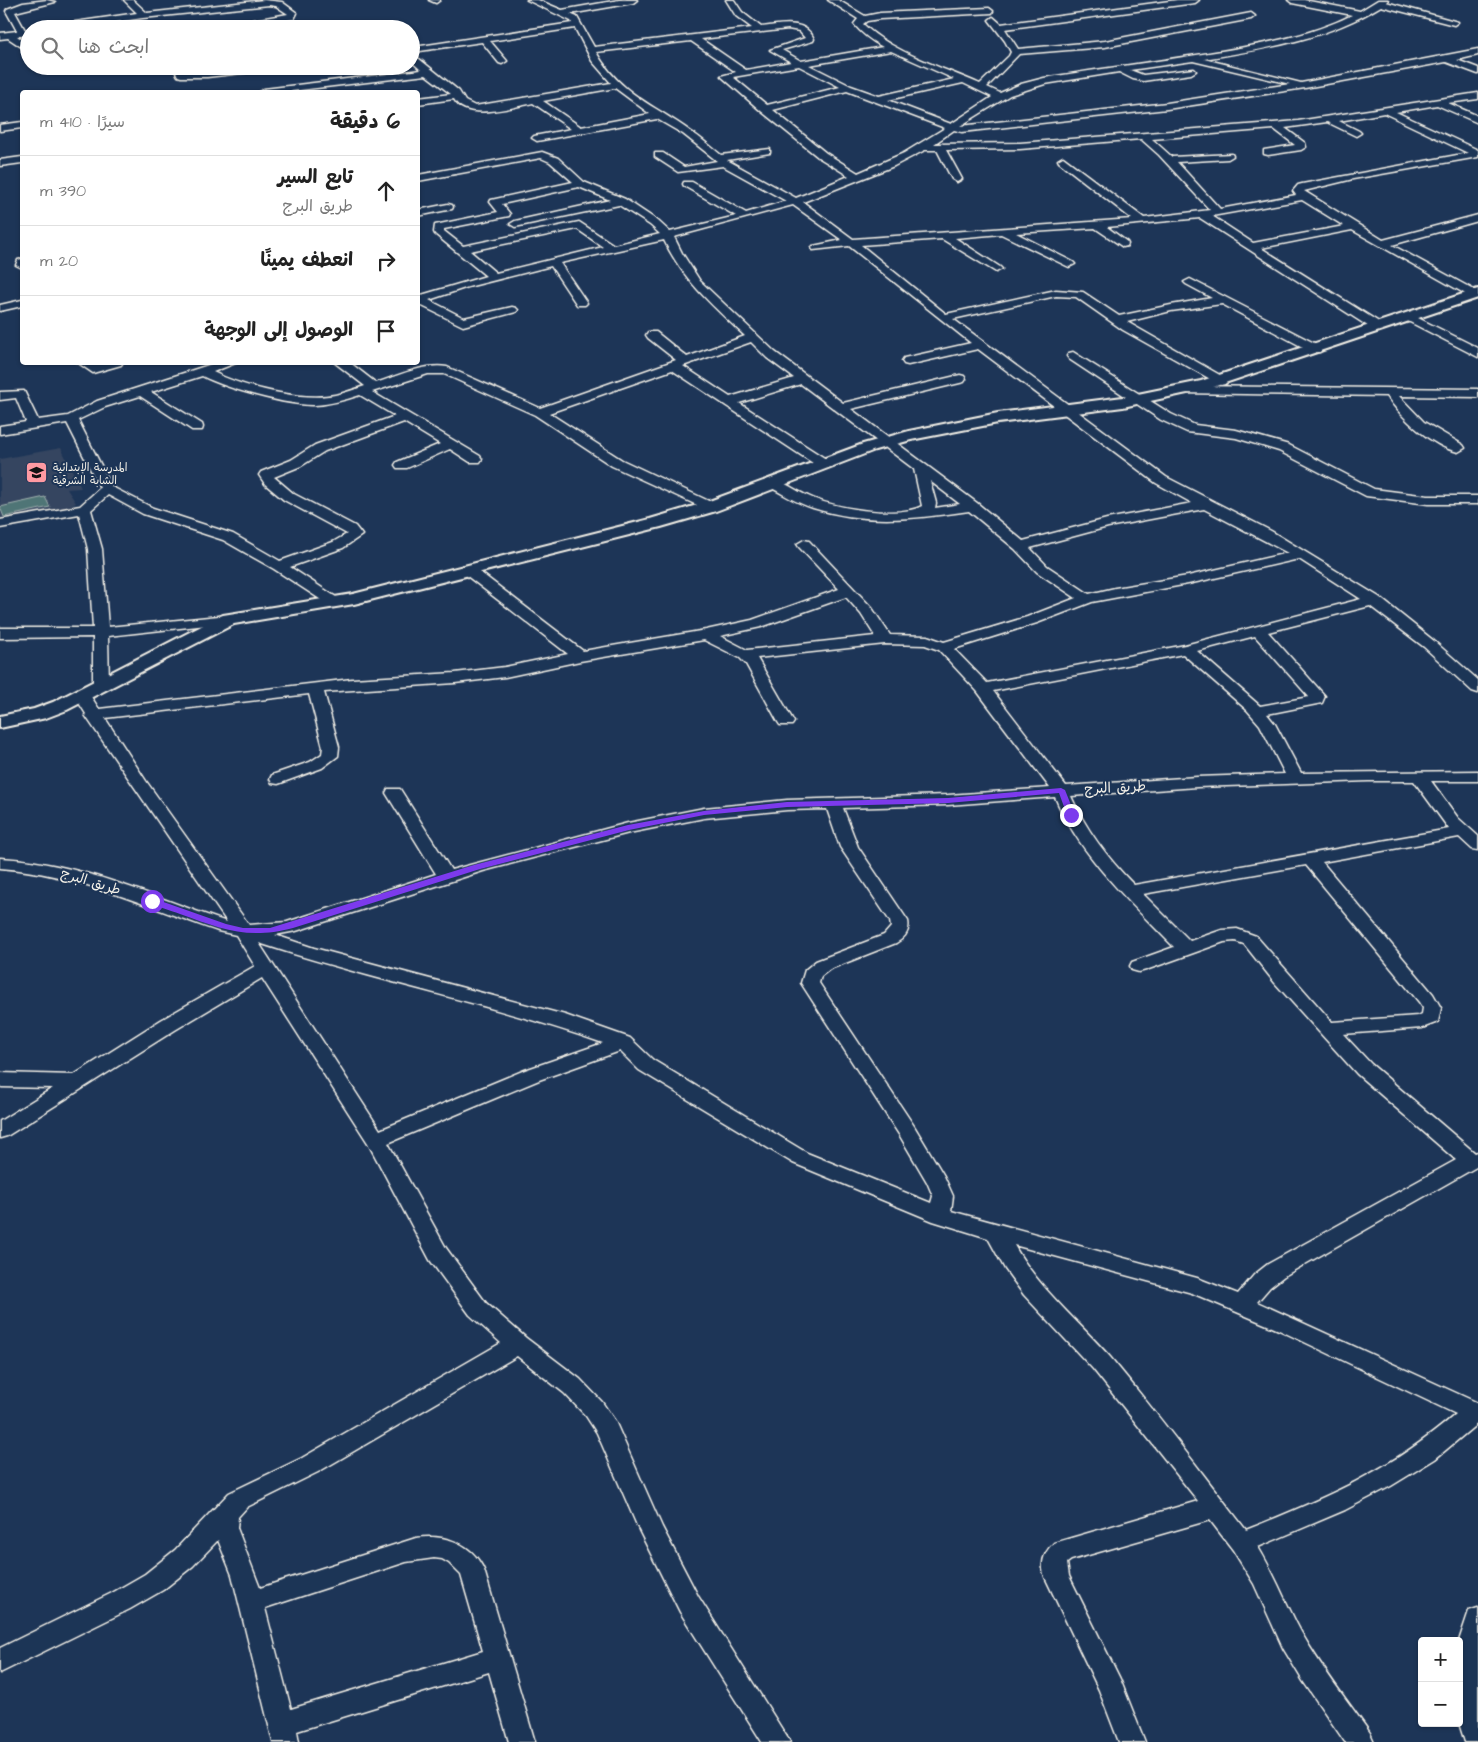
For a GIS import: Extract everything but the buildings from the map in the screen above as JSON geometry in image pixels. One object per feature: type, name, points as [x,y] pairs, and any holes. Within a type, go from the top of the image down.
[{"type":"main road","points":[[0,722],[39,714],[82,695],[228,619],[369,596],[468,569],[640,528],[710,507],[889,441],[952,426],[1140,400],[1183,390],[1316,349],[1476,294]]},
{"type":"street","points":[[128,0],[150,20]]},
{"type":"street","points":[[213,0],[223,9]]},
{"type":"street","points":[[531,0],[574,19],[597,61],[618,86],[644,107],[686,132],[722,160],[794,202],[852,242],[944,318],[1161,480],[1301,554],[1374,600],[1412,630],[1478,688]]},
{"type":"street","points":[[562,13],[633,0]]},
{"type":"street","points":[[730,0],[739,14],[759,30]]},
{"type":"street","points":[[832,0],[864,19]]},
{"type":"street","points":[[987,0],[991,7],[989,16],[1009,40],[1015,52]]},
{"type":"street","points":[[1119,0],[1137,9]]},
{"type":"street","points":[[998,27],[1174,4],[1190,0]]},
{"type":"street","points":[[1292,0],[1361,14]]},
{"type":"street","points":[[91,20],[223,9],[269,2],[279,4],[293,13],[291,17],[272,20]]},
{"type":"street","points":[[420,299],[493,276],[668,236],[794,202],[894,162],[921,147],[998,96],[1044,81],[1294,40],[1361,14],[1382,2],[1454,22]]},
{"type":"street","points":[[0,9],[53,3]]},
{"type":"street","points":[[1174,4],[1218,23]]},
{"type":"street","points":[[14,8],[10,11],[11,16],[20,26]]},
{"type":"street","points":[[989,11],[880,16],[859,21],[860,26],[892,48],[998,96]]},
{"type":"street","points":[[1015,52],[1105,44],[1250,16]]},
{"type":"street","points":[[420,49],[578,25]]},
{"type":"street","points":[[590,50],[793,26],[804,29],[810,36],[810,39],[774,50],[875,100],[951,127],[966,128],[1109,113],[1305,85],[1478,52]]},
{"type":"street","points":[[0,36],[20,33]]},
{"type":"street","points":[[10,35],[20,42]]},
{"type":"street","points":[[693,38],[743,72]]},
{"type":"street","points":[[484,39],[502,61]]},
{"type":"street","points":[[857,177],[822,155],[726,76],[892,48]]},
{"type":"street","points":[[981,87],[1013,57],[1015,52]]},
{"type":"street","points":[[1190,58],[1305,85]]},
{"type":"street","points":[[1447,59],[1478,71]]},
{"type":"street","points":[[420,65],[457,96],[461,103],[474,108],[618,86]]},
{"type":"street","points":[[1120,69],[1143,78],[1191,71]]},
{"type":"street","points":[[420,73],[428,72]]},
{"type":"street","points":[[267,75],[280,90],[405,75]]},
{"type":"street","points":[[875,100],[964,80]]},
{"type":"street","points":[[351,82],[359,90]]},
{"type":"street","points":[[764,109],[848,88]]},
{"type":"street","points":[[420,101],[457,96]]},
{"type":"street","points":[[921,147],[1020,146],[1276,126],[1330,120],[1387,111],[1415,104],[1478,96]]},
{"type":"street","points":[[535,100],[579,130]]},
{"type":"street","points":[[1436,102],[1478,120]]},
{"type":"street","points":[[1387,111],[1478,154],[1382,170],[1298,189],[1304,197],[1353,227],[1476,294]]},
{"type":"street","points":[[537,138],[657,116]]},
{"type":"street","points":[[1330,120],[1356,133]]},
{"type":"street","points":[[0,128],[20,125]]},
{"type":"street","points":[[1268,152],[1302,147],[1302,145],[1276,126]]},
{"type":"street","points":[[1143,136],[1169,160],[1189,184],[1217,212]]},
{"type":"street","points":[[940,147],[957,180]]},
{"type":"street","points":[[659,155],[682,170],[766,151]]},
{"type":"street","points":[[420,178],[542,155],[554,160],[580,184],[621,201],[668,236],[676,253],[696,282],[771,355],[889,441],[1020,546],[1042,569],[1087,599]]},
{"type":"street","points":[[1169,160],[1228,156]]},
{"type":"street","points":[[0,163],[20,160]]},
{"type":"street","points":[[1064,160],[1142,221]]},
{"type":"street","points":[[528,235],[495,202],[580,184]]},
{"type":"street","points":[[688,184],[744,216]]},
{"type":"street","points":[[817,248],[852,242],[1098,225],[1202,215],[1304,197]]},
{"type":"street","points":[[515,224],[621,201]]},
{"type":"street","points":[[420,213],[448,207]]},
{"type":"street","points":[[493,276],[439,232],[439,227],[505,214]]},
{"type":"street","points":[[565,214],[612,248]]},
{"type":"street","points":[[1202,215],[1378,327]]},
{"type":"street","points":[[1382,244],[1478,218]]},
{"type":"street","points":[[461,250],[579,225]]},
{"type":"street","points":[[1098,225],[1124,244]]},
{"type":"street","points":[[1252,246],[1353,227]]},
{"type":"street","points":[[1004,232],[1069,264]]},
{"type":"street","points":[[945,236],[996,269]]},
{"type":"street","points":[[553,261],[581,303]]},
{"type":"street","points":[[1190,282],[1316,349]]},
{"type":"street","points":[[944,318],[1056,293],[1072,292],[1079,294],[1118,320],[1220,380]]},
{"type":"street","points":[[1118,320],[1166,309],[1223,300]]},
{"type":"street","points":[[420,301],[463,322],[512,310]]},
{"type":"street","points":[[0,308],[20,303]]},
{"type":"street","points":[[1408,317],[1478,353]]},
{"type":"street","points":[[652,335],[686,362]]},
{"type":"street","points":[[539,412],[752,338]]},
{"type":"street","points":[[908,361],[980,345]]},
{"type":"street","points":[[1073,356],[1166,418],[1192,429],[1236,434],[1284,448],[1371,493],[1428,500],[1478,500]]},
{"type":"street","points":[[87,365],[93,369],[107,365]]},
{"type":"street","points":[[0,430],[71,419],[101,404],[222,365]]},
{"type":"street","points":[[343,365],[368,389],[406,417],[475,459]]},
{"type":"street","points":[[182,366],[221,380],[296,400],[324,401],[437,369],[447,371],[539,412],[617,463],[710,507]]},
{"type":"street","points":[[674,366],[824,464]]},
{"type":"street","points":[[731,402],[804,379]]},
{"type":"street","points":[[842,407],[960,379]]},
{"type":"street","points":[[141,390],[197,427]]},
{"type":"street","points":[[1183,390],[1478,393]]},
{"type":"street","points":[[1390,392],[1401,408],[1418,423],[1458,448]]},
{"type":"street","points":[[0,396],[20,394],[33,425]]},
{"type":"street","points":[[279,566],[338,545],[355,535],[350,529],[274,486],[267,481],[266,475],[296,463],[320,448],[406,417]]},
{"type":"street","points":[[71,419],[107,489],[148,511],[228,537],[279,566],[334,602]]},
{"type":"street","points":[[402,465],[451,444]]},
{"type":"street","points":[[915,515],[928,508],[929,503],[920,466]]},
{"type":"street","points":[[773,483],[802,499],[817,504],[870,515],[915,515],[972,506]]},
{"type":"street","points":[[0,524],[84,509],[107,489]]},
{"type":"street","points":[[1020,546],[1107,523],[1206,504]]},
{"type":"street","points":[[84,509],[92,532],[96,559],[101,685]]},
{"type":"street","points":[[804,544],[867,611],[885,639]]},
{"type":"street","points":[[944,647],[1032,620],[1087,599],[1115,592],[1188,580],[1301,554]]},
{"type":"street","points":[[468,569],[580,656]]},
{"type":"street","points":[[94,714],[315,689],[472,676],[530,668],[580,656],[706,635],[763,622],[848,591]]},
{"type":"street","points":[[983,688],[1186,649],[1374,600]]},
{"type":"street","points":[[0,633],[99,632],[228,619]]},
{"type":"street","points":[[1257,711],[1316,700],[1317,696],[1259,631]]},
{"type":"street","points":[[706,635],[745,655],[752,662],[786,722]]},
{"type":"street","points":[[745,655],[885,639],[927,641],[944,647],[983,688],[1061,790],[1071,815],[1115,876],[1187,949]]},
{"type":"street","points":[[1186,649],[1257,711],[1267,724],[1296,779]]},
{"type":"street","points":[[278,779],[316,765],[330,756],[331,747],[315,689]]},
{"type":"street","points":[[82,695],[243,931],[376,1140],[438,1254],[478,1310],[572,1386],[594,1409],[607,1428],[651,1530],[688,1604],[777,1742]]},
{"type":"street","points":[[1419,776],[1444,812],[1478,845]]},
{"type":"street","name":"طريق البرج","points":[[0,863],[30,865],[54,871],[110,887],[243,931],[270,931],[446,876],[620,830],[677,817],[769,806],[948,800],[1061,790],[1206,782],[1478,776]]},
{"type":"street","points":[[394,793],[446,876]]},
{"type":"street","points":[[833,803],[849,847],[901,928],[898,934],[890,939],[823,965],[810,976],[810,983],[907,1131],[937,1181],[943,1196],[940,1215]]},
{"type":"street","points":[[1130,891],[1464,831]]},
{"type":"street","points":[[1310,858],[1364,920],[1432,1008],[1430,1017],[1422,1022],[1327,1029]]},
{"type":"street","points":[[243,931],[309,953],[558,1020],[623,1044],[646,1065],[776,1145],[809,1161],[940,1215],[1197,1286],[1243,1304],[1476,1413],[1428,1451],[1391,1474],[1332,1505],[1242,1543]]},
{"type":"street","points":[[1139,966],[1222,936],[1237,935],[1250,940],[1327,1029],[1375,1078],[1474,1160],[1276,1270],[1262,1281],[1243,1304]]},
{"type":"street","points":[[0,1131],[168,1025],[265,968]]},
{"type":"street","points":[[376,1140],[532,1075],[623,1044]]},
{"type":"street","points":[[0,1080],[79,1082]]},
{"type":"street","points":[[996,1232],[1013,1263],[1032,1289],[1100,1363],[1206,1494],[1214,1508],[1242,1543],[1263,1577],[1292,1640],[1312,1674],[1361,1742]]},
{"type":"street","points":[[0,1661],[121,1601],[154,1582],[184,1558],[238,1500],[310,1465],[518,1344]]},
{"type":"street","points":[[1132,1742],[1111,1687],[1057,1577],[1054,1562],[1058,1554],[1063,1550],[1199,1514],[1214,1508]]},
{"type":"street","points":[[226,1513],[225,1528],[244,1575],[283,1733],[497,1658]]},
{"type":"street","points":[[251,1602],[424,1546],[439,1547],[464,1559],[472,1570],[522,1742]]},
{"type":"street","points":[[1478,1619],[1474,1627],[1469,1658],[1467,1698],[1472,1728],[1478,1742]]},
{"type":"shaded area","name":"المدرسة الإبتدائية الشابة الشرقية","points":[[61,448],[81,488],[67,489],[76,503],[62,512],[0,521],[0,459]]},
{"type":"green space","points":[[45,497],[50,507],[4,517],[0,507]]},
{"type":"place","name":"المدرسة الإبتدائية الشابة الشرقية","points":[[37,473]]},
{"type":"route","points":[[152,901],[243,931],[270,931],[477,867],[628,828],[704,813],[787,804],[948,800],[1061,790],[1071,815]]}]
